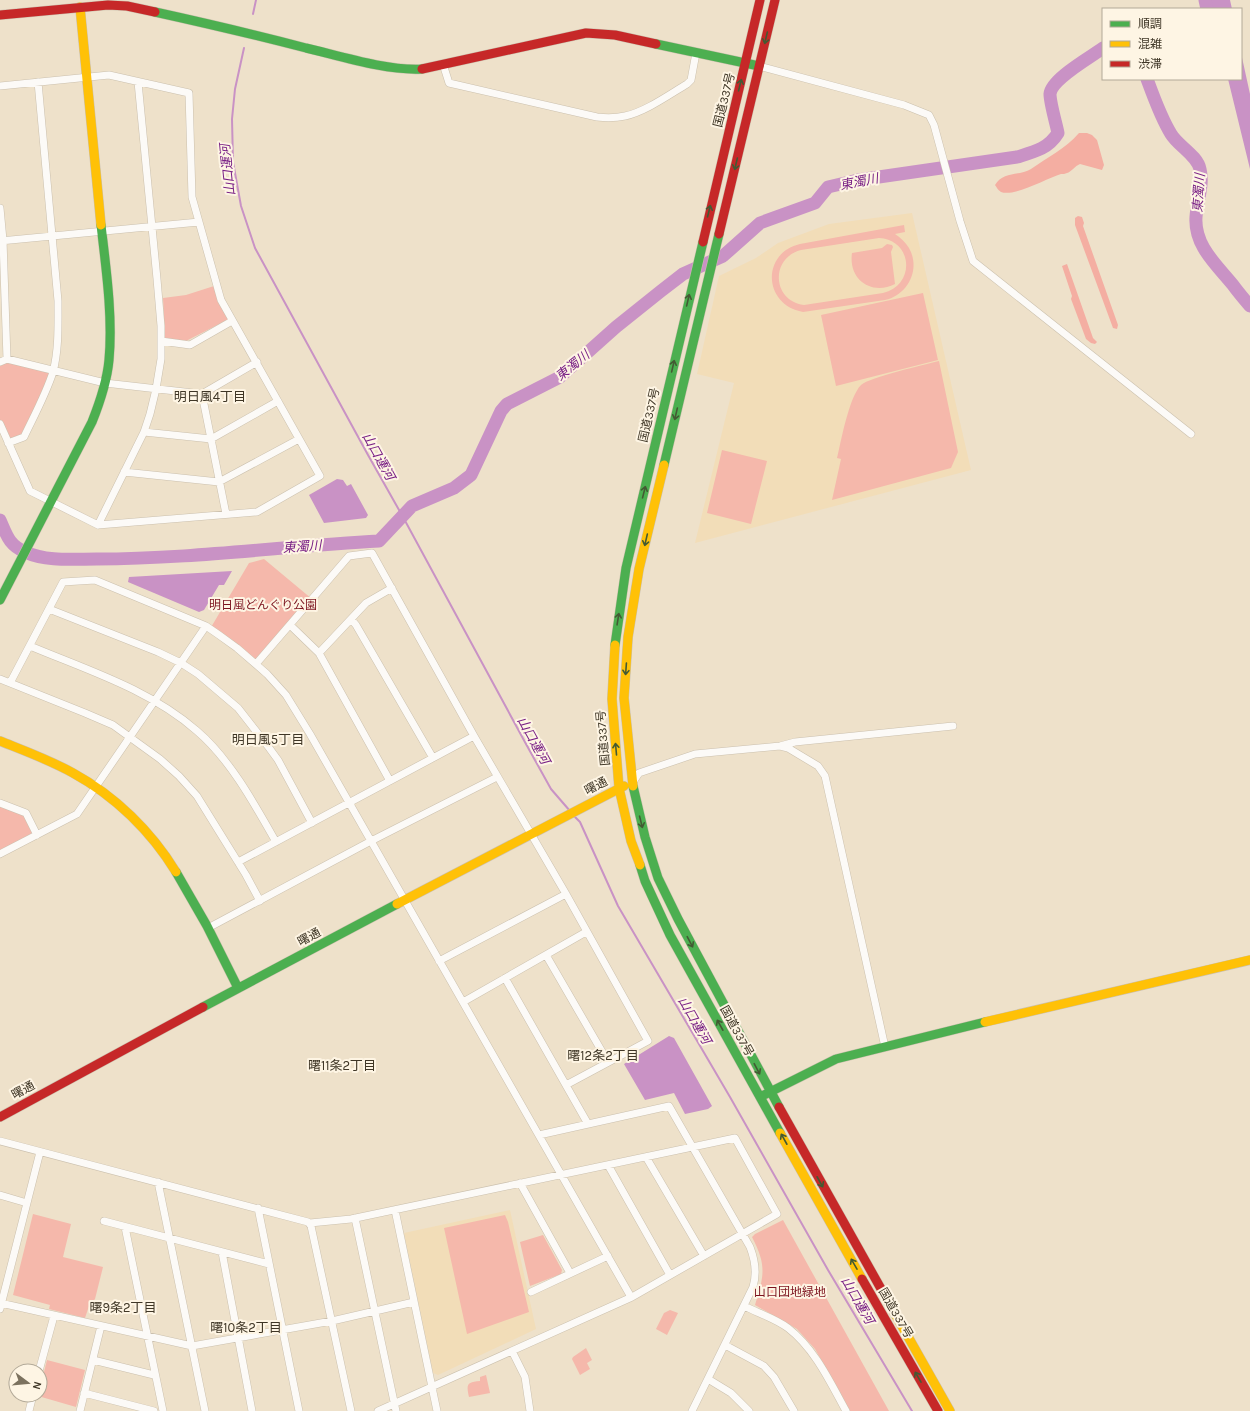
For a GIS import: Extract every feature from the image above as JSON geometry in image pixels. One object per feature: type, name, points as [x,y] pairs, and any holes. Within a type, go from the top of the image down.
[{"type":"main road","name":"国道337号","points":[[760,0],[700,249],[626,568],[615,636],[612,699],[619,788],[632,841],[645,881],[670,935],[839,1238],[938,1411]]},
{"type":"main road","name":"国道337号","points":[[775,0],[639,569],[628,638],[624,698],[632,784],[645,837],[658,878],[678,919],[769,1091],[950,1411]]},
{"type":"main road","points":[[0,15],[127,3],[364,62],[399,68],[422,69],[586,33],[615,35],[760,66]]},
{"type":"main road","points":[[0,600],[92,422],[100,402],[109,360],[110,331],[102,231],[80,7]]},
{"type":"main road","points":[[0,741],[54,763],[76,774],[119,804],[138,821],[172,864],[208,928],[238,988]]},
{"type":"main road","name":"曙通","points":[[0,1117],[238,988],[584,806],[619,788],[632,784]]},
{"type":"main road","points":[[760,1097],[769,1091],[836,1059],[1250,960]]},
{"type":"street","points":[[443,64],[449,82],[597,117],[608,118],[625,117],[636,113],[687,84],[691,80],[696,53]]},
{"type":"street","points":[[760,66],[904,105],[929,114],[934,125],[971,258],[976,264],[1191,434]]},
{"type":"street","points":[[0,86],[109,75],[190,93],[192,197],[221,300],[320,476],[257,512],[98,525],[30,491],[0,424]]},
{"type":"street","points":[[8,442],[24,437],[49,383],[53,370],[58,336],[58,301],[38,82]]},
{"type":"street","points":[[98,525],[144,432],[156,389],[161,359],[161,341],[152,226],[138,82]]},
{"type":"street","points":[[0,208],[2,241],[3,361],[53,370],[105,383],[202,394],[257,362]]},
{"type":"street","points":[[2,241],[199,222]]},
{"type":"street","points":[[161,341],[190,344],[232,321]]},
{"type":"street","points":[[202,394],[226,514]]},
{"type":"street","points":[[144,432],[211,439],[278,400]]},
{"type":"street","points":[[124,472],[220,482],[299,439]]},
{"type":"street","points":[[256,664],[350,556],[372,553],[497,777],[566,894],[648,1041],[566,1085]]},
{"type":"street","points":[[10,683],[63,582],[95,580],[206,626],[237,648],[267,674],[286,695],[310,734],[631,1297]]},
{"type":"street","points":[[319,654],[366,603],[392,588]]},
{"type":"street","points":[[49,609],[158,652],[181,663],[218,690],[238,708],[278,760],[312,823]]},
{"type":"street","points":[[351,619],[356,625],[433,758]]},
{"type":"street","points":[[290,625],[319,654],[390,782]]},
{"type":"street","points":[[0,854],[77,814],[206,626]]},
{"type":"street","points":[[30,646],[126,685],[155,700],[197,731],[214,748],[246,791],[276,842]]},
{"type":"street","points":[[0,679],[113,725],[160,759],[179,776],[197,796],[260,900]]},
{"type":"street","points":[[632,784],[639,773],[695,754],[780,746],[795,742],[953,726]]},
{"type":"street","points":[[238,862],[474,736]]},
{"type":"street","points":[[780,746],[788,748],[818,766],[825,776],[885,1047]]},
{"type":"street","points":[[208,928],[371,841],[497,777]]},
{"type":"street","points":[[0,803],[26,813],[37,835]]},
{"type":"street","points":[[439,961],[566,894]]},
{"type":"street","points":[[463,1002],[586,932]]},
{"type":"street","points":[[546,955],[608,1062]]},
{"type":"street","points":[[505,978],[588,1124]]},
{"type":"street","points":[[539,1135],[669,1106],[750,1247],[754,1257],[756,1279],[753,1288],[692,1411]]},
{"type":"street","points":[[310,1224],[355,1218],[395,1210],[735,1138],[777,1214],[631,1297],[432,1387],[396,1407],[378,1411]]},
{"type":"street","points":[[0,1141],[304,1220],[310,1224],[351,1411]]},
{"type":"street","points":[[40,1152],[0,1305],[192,1346],[332,1321],[414,1302]]},
{"type":"street","points":[[646,1157],[704,1256]]},
{"type":"street","points":[[608,1165],[670,1275]]},
{"type":"street","points":[[158,1182],[205,1411]]},
{"type":"street","points":[[520,1183],[570,1273]]},
{"type":"street","points":[[0,1195],[27,1203]]},
{"type":"street","points":[[258,1208],[299,1411]]},
{"type":"street","points":[[395,1210],[437,1411]]},
{"type":"street","points":[[355,1218],[396,1407]]},
{"type":"street","points":[[104,1221],[269,1264]]},
{"type":"street","points":[[125,1227],[162,1411]]},
{"type":"street","points":[[222,1252],[252,1411]]},
{"type":"street","points":[[531,1292],[608,1256]]},
{"type":"street","points":[[744,1306],[787,1328],[806,1345],[822,1369],[846,1411]]},
{"type":"street","points":[[41,1363],[54,1316]]},
{"type":"street","points":[[80,1411],[101,1326]]},
{"type":"street","points":[[725,1345],[764,1366],[774,1377],[794,1411]]},
{"type":"street","points":[[512,1351],[525,1377],[530,1411]]},
{"type":"street","points":[[93,1360],[154,1375]]},
{"type":"street","points":[[708,1379],[731,1393],[749,1411]]},
{"type":"street","points":[[84,1393],[154,1411]]},
{"type":"shaded area","points":[[1209,0],[1230,0],[1232,8],[1211,8]]},
{"type":"shaded area","points":[[1242,58],[1250,94],[1250,169],[1228,80],[1242,80]]},
{"type":"shaded area","points":[[1079,133],[1087,133],[1092,135],[1097,140],[1104,165],[1102,170],[1080,164],[1065,174],[1055,176],[1022,190],[1007,193],[998,190],[995,185],[1002,178],[1031,169],[1074,139]]},
{"type":"shaded area","points":[[912,213],[971,470],[695,543],[734,383],[697,374],[719,276],[756,258],[778,243],[829,224]]},
{"type":"shaded area","points":[[1078,216],[1082,217],[1084,223],[1083,226],[1118,325],[1117,329],[1113,328],[1075,225],[1075,218]]},
{"type":"shaded area","points":[[1067,264],[1093,338],[1097,342],[1095,344],[1086,339],[1071,299],[1072,296],[1062,266]]},
{"type":"shaded area","points":[[337,479],[343,480],[347,486],[351,484],[368,515],[366,518],[324,523],[309,495]]},
{"type":"shaded area","points":[[232,571],[224,585],[219,585],[204,610],[199,612],[128,582],[129,577]]},
{"type":"shaded area","points":[[669,1036],[674,1038],[712,1106],[708,1109],[685,1114],[674,1093],[645,1100],[624,1064]]},
{"type":"shaded area","points":[[510,1210],[536,1329],[438,1375],[433,1373],[404,1233]]},
{"type":"green space","points":[[904,225],[905,232],[895,234],[903,240],[909,248],[914,264],[913,272],[906,287],[900,293],[885,300],[803,312],[790,307],[780,300],[774,290],[772,279],[773,268],[778,257],[787,249],[800,244]],"holes":[[[879,238],[890,241],[899,246],[904,254],[906,263],[905,273],[901,281],[894,288],[883,293],[804,305],[793,302],[786,296],[781,288],[779,279],[780,270],[784,261],[791,254],[801,250]]]},
{"type":"green space","points":[[887,244],[892,245],[893,247],[891,252],[895,284],[878,288],[870,287],[858,278],[854,271],[852,253],[882,248]]},
{"type":"green space","points":[[214,286],[229,319],[186,341],[165,339],[163,298],[186,295]]},
{"type":"green space","points":[[923,293],[938,360],[836,386],[821,315]]},
{"type":"green space","points":[[7,359],[53,370],[24,437],[8,443],[0,424],[0,362]]},
{"type":"green space","points":[[939,361],[958,452],[951,468],[832,500],[841,459],[837,458],[843,431],[849,409],[861,385],[875,378]]},
{"type":"green space","points":[[722,450],[767,461],[751,524],[707,513]]},
{"type":"green space","name":"明日風どんぐり公園","points":[[264,559],[312,599],[256,664],[210,629],[249,563]]},
{"type":"green space","points":[[0,803],[26,813],[37,835],[0,854]]},
{"type":"green space","points":[[33,1214],[71,1224],[63,1257],[103,1267],[95,1299],[89,1306],[85,1318],[49,1309],[50,1305],[13,1295]]},
{"type":"green space","points":[[505,1215],[508,1222],[529,1312],[467,1334],[444,1228]]},
{"type":"green space","name":"山口団地緑地","points":[[783,1220],[889,1411],[850,1411],[815,1349],[797,1329],[755,1305],[762,1278],[762,1263],[752,1237]]},
{"type":"green space","points":[[543,1235],[562,1270],[561,1274],[530,1286],[520,1242]]},
{"type":"green space","points":[[670,1310],[678,1313],[667,1335],[656,1329],[664,1313]]},
{"type":"green space","points":[[586,1348],[592,1360],[587,1363],[590,1369],[580,1375],[572,1359]]},
{"type":"green space","points":[[47,1360],[85,1370],[76,1407],[48,1399],[48,1363],[46,1363]]},
{"type":"green space","points":[[486,1375],[490,1393],[469,1397],[468,1384],[480,1381],[480,1377]]},
{"type":"waterway","name":"山口運河","points":[[253,14],[256,0]]},
{"type":"waterway","points":[[1205,0],[1207,8]]},
{"type":"waterway","name":"山口運河","points":[[244,48],[235,89],[232,119],[233,162],[241,206],[255,248],[551,789],[570,811]]},
{"type":"waterway","name":"東濁川","points":[[0,520],[9,539],[15,546],[33,555],[51,559],[168,557],[379,541],[412,506],[454,488],[471,475],[501,411],[507,404],[560,377],[616,327],[683,274],[723,256],[760,223],[815,203],[828,187],[858,180],[1017,157],[1040,149],[1050,143],[1058,133],[1050,98],[1052,88],[1064,75],[1102,49]]},
{"type":"waterway","name":"東濁川","points":[[1147,80],[1167,128],[1178,143],[1195,159],[1200,169],[1201,187],[1196,217],[1196,227],[1203,246],[1214,262],[1250,306]]},
{"type":"waterway","name":"山口運河","points":[[574,816],[580,822],[618,906],[730,1097],[828,1270],[912,1411]]},
{"type":"traffic: fast","points":[[155,12],[364,62],[394,68],[422,69]]},
{"type":"traffic: fast","points":[[656,44],[759,66]]},
{"type":"traffic: fast","points":[[0,600],[92,422],[105,384],[109,360],[110,327],[101,225]]},
{"type":"traffic: fast","points":[[664,465],[719,234]]},
{"type":"traffic: fast","points":[[615,645],[626,568],[703,242]]},
{"type":"traffic: fast","points":[[633,786],[645,837],[658,878],[678,919],[779,1107]]},
{"type":"traffic: fast","points":[[640,865],[645,881],[670,935],[780,1133]]},
{"type":"traffic: fast","points":[[176,872],[207,926],[238,988]]},
{"type":"traffic: fast","points":[[203,1007],[397,904]]},
{"type":"traffic: fast","points":[[764,1095],[836,1059],[985,1022]]},
{"type":"traffic: slow","points":[[80,7],[101,225]]},
{"type":"traffic: slow","points":[[633,786],[624,698],[628,637],[639,569],[664,465]]},
{"type":"traffic: slow","points":[[615,645],[612,699],[619,788],[631,841],[640,865]]},
{"type":"traffic: slow","points":[[0,741],[64,768],[103,792],[131,816],[155,842],[176,872]]},
{"type":"traffic: slow","points":[[397,904],[624,786]]},
{"type":"traffic: slow","points":[[985,1022],[1250,960]]},
{"type":"traffic: slow","points":[[780,1133],[862,1279]]},
{"type":"traffic: slow","points":[[889,1303],[950,1411]]},
{"type":"traffic: jam","points":[[703,242],[760,0]]},
{"type":"traffic: jam","points":[[719,234],[775,0]]},
{"type":"traffic: jam","points":[[0,15],[108,5],[127,6],[155,12]]},
{"type":"traffic: jam","points":[[422,69],[586,33],[615,35],[656,44]]},
{"type":"traffic: jam","points":[[0,1117],[203,1007]]},
{"type":"traffic: jam","points":[[779,1107],[889,1303]]},
{"type":"traffic: jam","points":[[862,1279],[938,1411]]},
{"type":"district","name":"明日風4丁目","points":[[210,396]]},
{"type":"district","name":"明日風5丁目","points":[[268,739]]},
{"type":"district","name":"曙12条2丁目","points":[[603,1055]]},
{"type":"district","name":"曙11条2丁目","points":[[342,1065]]},
{"type":"district","name":"曙9条2丁目","points":[[123,1307]]},
{"type":"district","name":"曙10条2丁目","points":[[246,1327]]}]
